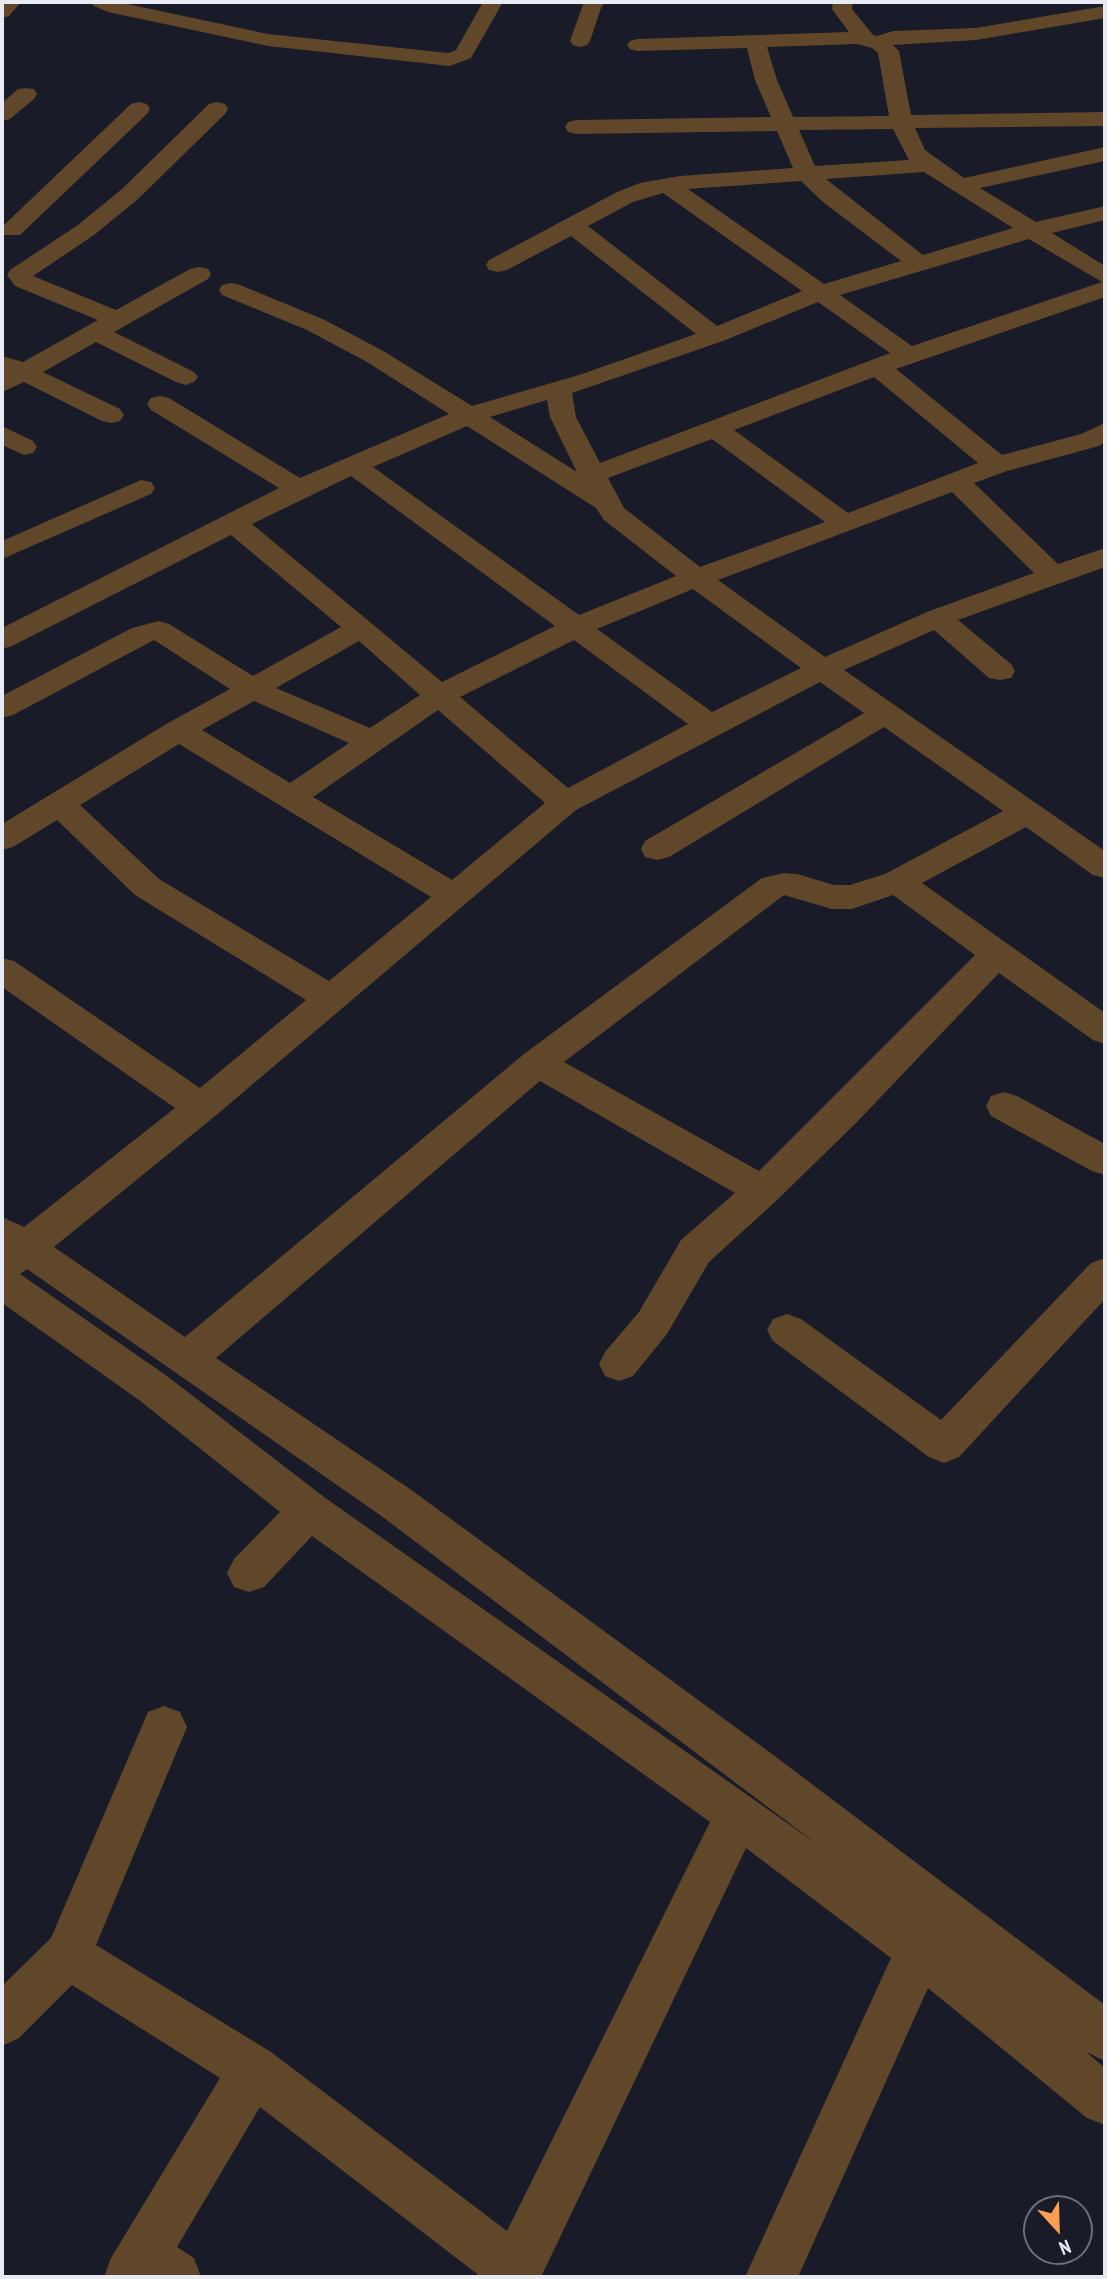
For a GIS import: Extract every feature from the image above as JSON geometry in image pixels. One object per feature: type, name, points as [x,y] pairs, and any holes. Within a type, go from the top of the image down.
[{"type":"street","points":[[2,12],[11,2]]},
{"type":"street","points":[[101,2],[115,8],[153,8],[268,40],[450,60],[464,54],[493,2]]},
{"type":"street","points":[[580,41],[591,6],[595,2]]},
{"type":"street","points":[[843,2],[842,9],[871,41],[888,51],[901,121],[911,146],[928,165],[1105,276]]},
{"type":"street","points":[[637,45],[755,40],[871,41],[893,37],[992,32],[1105,12]]},
{"type":"street","points":[[755,40],[766,79],[807,174],[831,197],[921,265]]},
{"type":"street","points":[[2,114],[26,94]]},
{"type":"street","points":[[7,229],[139,109]]},
{"type":"street","points":[[185,377],[106,326],[19,276],[130,194],[217,109]]},
{"type":"street","points":[[576,127],[1105,119]]},
{"type":"street","points":[[961,185],[1105,154]]},
{"type":"street","points":[[498,265],[625,197],[648,188],[928,165]]},
{"type":"street","points":[[667,185],[909,355]]},
{"type":"street","points":[[2,640],[299,489],[469,415],[558,389],[714,336],[820,293],[1033,230],[1105,213]]},
{"type":"street","points":[[573,226],[714,336]]},
{"type":"street","points":[[7,229],[66,243]]},
{"type":"street","points":[[9,372],[106,326],[199,274]]},
{"type":"street","points":[[592,475],[909,355],[1105,289]]},
{"type":"street","points":[[231,290],[316,325],[376,357],[606,502]]},
{"type":"street","points":[[878,367],[997,465]]},
{"type":"street","points":[[9,372],[111,415]]},
{"type":"street","points":[[558,389],[563,417],[614,514],[696,578],[822,669],[1105,867]]},
{"type":"street","points":[[160,404],[299,489]]},
{"type":"street","points":[[715,429],[845,523]]},
{"type":"street","points":[[291,797],[440,695],[576,627],[696,578],[997,465],[1100,441]]},
{"type":"street","points":[[353,465],[710,725]]},
{"type":"street","points":[[956,481],[1054,576]]},
{"type":"street","points":[[6,544],[141,488]]},
{"type":"street","points":[[233,522],[565,803]]},
{"type":"street","points":[[7,1258],[201,1107],[565,803],[710,725],[822,669],[937,618],[1104,558]]},
{"type":"street","points":[[937,618],[1000,671]]},
{"type":"street","points":[[2,839],[179,730],[361,628]]},
{"type":"street","points":[[2,708],[142,634],[159,629],[252,689],[373,741]]},
{"type":"street","points":[[657,849],[887,712]]},
{"type":"street","points":[[179,730],[454,896]]},
{"type":"street","points":[[60,804],[147,887],[331,999]]},
{"type":"street","points":[[187,1359],[537,1063],[774,886],[784,884],[832,897],[852,897],[897,882],[1026,813]]},
{"type":"street","points":[[897,882],[1105,1031]]},
{"type":"street","points":[[619,1364],[653,1323],[695,1251],[763,1191],[843,1113],[997,954]]},
{"type":"street","points":[[2,970],[201,1107]]},
{"type":"street","points":[[537,1063],[763,1191]]},
{"type":"street","points":[[1004,1105],[1105,1161]]},
{"type":"street","points":[[7,1258],[187,1359],[395,1502],[756,1769],[1105,2036]]},
{"type":"street","points":[[7,1258],[153,1388],[310,1510],[738,1814],[920,1950],[1105,2100]]},
{"type":"street","points":[[787,1330],[944,1445],[1105,1274]]},
{"type":"street","points":[[249,1573],[310,1510]]},
{"type":"street","points":[[2,2021],[68,1955],[164,1727]]},
{"type":"street","points":[[68,1955],[253,2070],[514,2274],[738,1814]]},
{"type":"street","points":[[771,2277],[920,1950]]},
{"type":"street","points":[[149,2270],[253,2070]]}]
